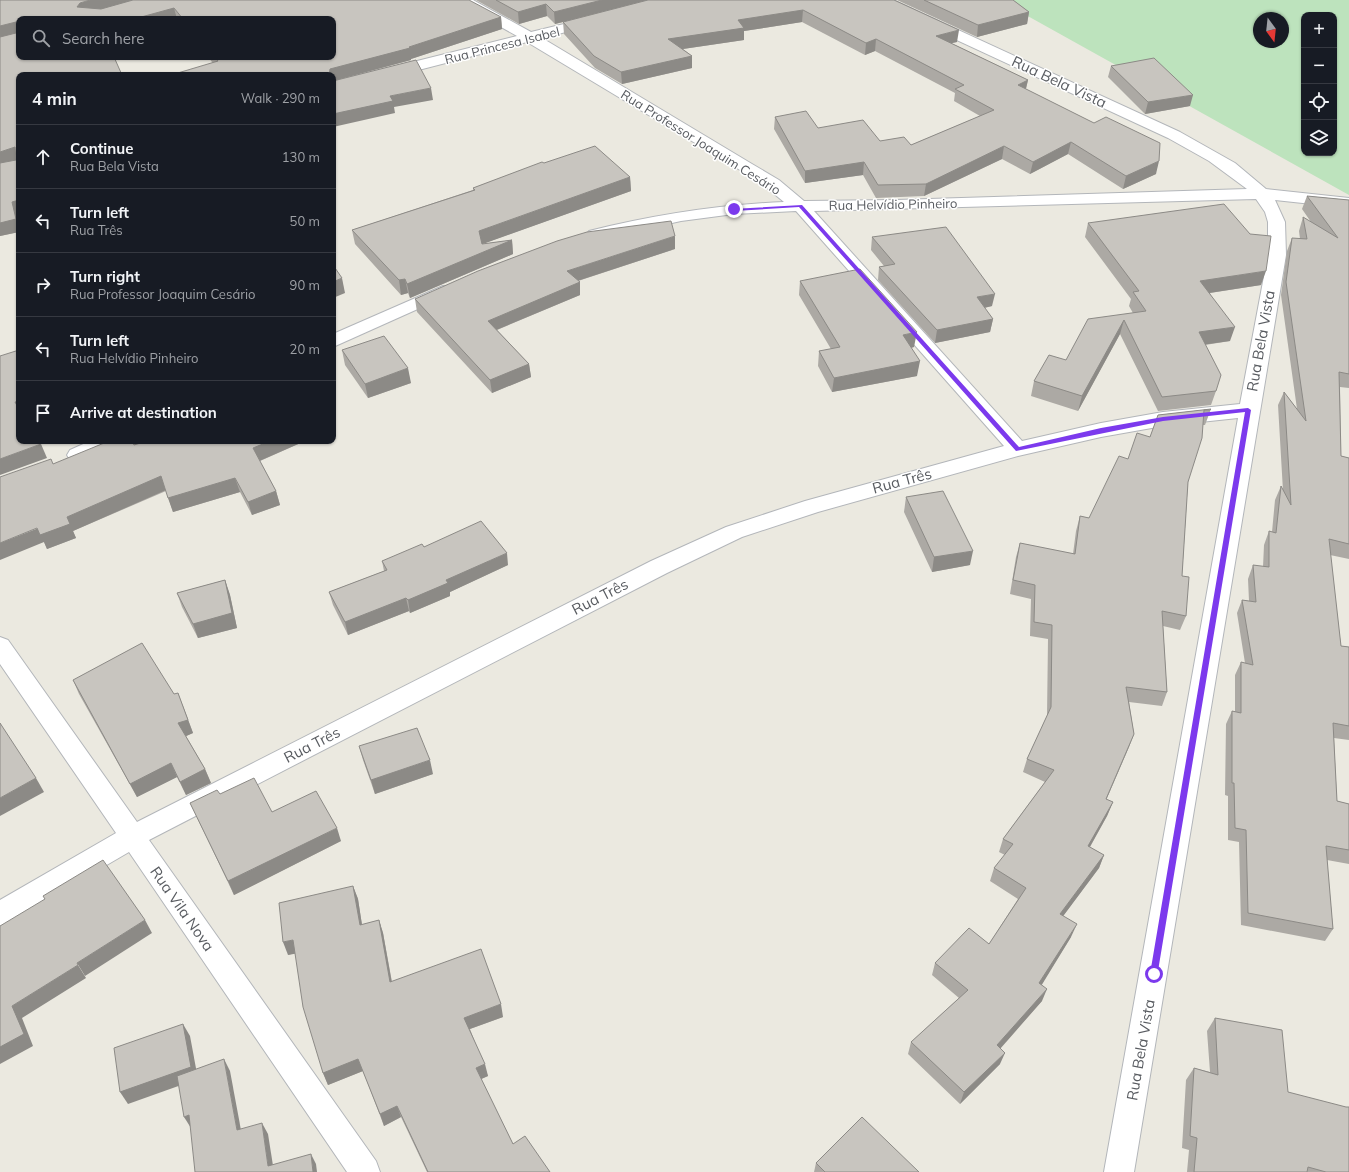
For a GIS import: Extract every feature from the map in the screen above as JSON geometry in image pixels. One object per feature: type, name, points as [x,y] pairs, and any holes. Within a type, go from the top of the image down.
[{"type":"street","name":"Rua Professor Joaquim Cesário","points":[[463,0],[531,38],[746,167],[772,184],[800,206],[1018,449]]},
{"type":"street","name":"Rua Bela Vista","points":[[882,0],[1174,135],[1228,166],[1261,194],[1273,212],[1277,231],[1277,255],[1248,410],[1117,1168]]},
{"type":"street","name":"Rua Princesa Isabel","points":[[336,86],[605,18]]},
{"type":"street","name":"Rua Helvídio Pinheiro","points":[[578,239],[681,216],[734,209],[1261,194],[1349,203]]},
{"type":"street","points":[[336,340],[458,285]]},
{"type":"street","name":"Rua Três","points":[[0,914],[132,837],[638,577],[734,532],[812,506],[1018,449],[1101,430],[1163,419],[1248,410]]},
{"type":"street","points":[[58,463],[101,444]]},
{"type":"street","name":"Rua Vila Nova","points":[[0,646],[365,1172]]},
{"type":"green space","points":[[999,0],[1349,0],[1349,195]]},
{"type":"building","points":[[0,0],[90,0],[80,3],[77,7],[101,9],[133,0],[469,0],[501,17],[409,47],[410,48],[330,69],[330,72],[181,72],[218,61],[217,60],[336,60],[336,16],[181,16],[174,8],[145,16],[16,16],[16,22],[0,26]]},
{"type":"building","points":[[496,0],[602,0],[554,12],[546,4],[518,12]]},
{"type":"building","points":[[648,0],[894,0],[959,30],[936,36],[1028,80],[1018,85],[1094,123],[1106,117],[1160,143],[1159,161],[1126,176],[1071,142],[1033,162],[1004,146],[926,184],[878,185],[864,162],[805,171],[775,117],[806,111],[818,128],[863,120],[880,141],[904,137],[911,145],[994,110],[955,89],[964,85],[876,39],[866,43],[803,10],[738,20],[744,28],[668,39],[692,56],[621,72],[594,56],[563,22]]},
{"type":"building","points":[[924,0],[1013,0],[1029,12],[978,25]]},
{"type":"building","points":[[16,33],[16,60],[115,60],[121,72],[16,72],[16,160],[15,147],[0,152],[0,37]]},
{"type":"building","points":[[1154,58],[1193,95],[1148,102],[1111,66]]},
{"type":"building","points":[[416,60],[431,88],[390,96],[393,101],[336,113],[336,80]]},
{"type":"building","points":[[595,146],[630,177],[479,231],[482,244],[512,240],[407,284],[405,279],[399,280],[352,230],[475,190],[473,188],[542,162],[544,163]]},
{"type":"building","points":[[16,160],[16,201],[12,202],[16,219],[0,223],[0,163]]},
{"type":"building","points":[[1307,196],[1349,200],[1349,374],[1339,372],[1341,456],[1349,458],[1349,544],[1329,539],[1341,646],[1349,647],[1349,726],[1333,723],[1337,801],[1349,804],[1349,850],[1326,846],[1333,929],[1248,913],[1246,830],[1235,828],[1234,783],[1232,783],[1232,711],[1241,713],[1241,662],[1253,665],[1242,600],[1256,602],[1253,565],[1269,567],[1269,531],[1276,533],[1281,486],[1291,505],[1284,392],[1306,421],[1286,282],[1292,238],[1307,239],[1303,217],[1338,238]]},
{"type":"building","points":[[1224,204],[1250,234],[1271,236],[1266,271],[1200,281],[1235,327],[1199,332],[1221,375],[1216,391],[1162,397],[1124,320],[1082,396],[1034,381],[1049,355],[1066,360],[1088,319],[1146,311],[1133,292],[1139,291],[1088,223]]},
{"type":"building","points":[[671,221],[675,236],[567,271],[580,282],[488,321],[529,364],[490,380],[415,299],[478,271],[557,241],[587,232]]},
{"type":"building","points":[[946,227],[995,294],[977,297],[993,319],[937,330],[879,267],[895,264],[872,237]]},
{"type":"building","points":[[336,269],[342,278],[336,281]]},
{"type":"building","points":[[860,269],[917,332],[903,335],[920,361],[834,378],[819,351],[840,347],[800,281]]},
{"type":"building","points":[[384,336],[408,368],[365,384],[342,350]]},
{"type":"building","points":[[16,351],[16,444],[41,444],[0,459],[0,356]]},
{"type":"building","points":[[1211,409],[1204,410],[1202,438],[1188,482],[1182,576],[1189,577],[1186,616],[1162,611],[1167,692],[1126,687],[1134,734],[1106,799],[1113,802],[1088,846],[1104,855],[1060,914],[1077,924],[1039,983],[1047,989],[997,1045],[1005,1053],[964,1092],[911,1042],[968,990],[935,963],[969,928],[989,944],[1026,888],[994,868],[1013,844],[1003,839],[1054,770],[1027,759],[1051,707],[1052,625],[1034,622],[1035,585],[1013,580],[1020,543],[1075,554],[1080,516],[1089,518],[1119,456],[1128,459],[1137,433],[1150,437],[1158,415]]},
{"type":"building","points":[[102,444],[263,444],[253,448],[276,491],[248,502],[235,478],[168,498],[161,476],[67,517],[70,524],[40,535],[37,528],[0,543],[0,477],[51,459],[53,464]]},
{"type":"building","points":[[943,491],[973,551],[934,557],[906,497]]},
{"type":"building","points":[[481,521],[507,553],[446,580],[448,583],[408,600],[406,598],[345,622],[329,592],[387,570],[382,561],[422,544],[424,547]]},
{"type":"building","points":[[225,580],[232,613],[193,624],[177,593]]},
{"type":"building","points":[[142,643],[174,694],[178,693],[188,720],[178,723],[205,769],[180,782],[171,763],[130,784],[73,680]]},
{"type":"building","points":[[0,723],[36,778],[0,798]]},
{"type":"building","points":[[417,728],[430,760],[371,780],[359,746]]},
{"type":"building","points":[[254,778],[272,812],[316,791],[337,828],[228,881],[190,803],[217,790],[220,794]]},
{"type":"building","points":[[103,860],[145,920],[77,963],[78,965],[12,1006],[24,1034],[0,1047],[0,926],[45,899],[43,896]]},
{"type":"building","points":[[353,886],[360,925],[379,920],[390,982],[481,949],[501,1004],[464,1018],[485,1064],[476,1068],[513,1144],[525,1136],[550,1172],[428,1172],[397,1106],[380,1114],[358,1059],[323,1073],[303,1007],[293,940],[283,942],[279,903]]},
{"type":"building","points":[[1215,1018],[1282,1030],[1288,1092],[1349,1107],[1349,1172],[1326,1172],[1308,1167],[1307,1172],[1194,1172],[1197,1138],[1190,1136],[1194,1068],[1218,1075]]},
{"type":"building","points":[[183,1024],[191,1067],[120,1092],[114,1048]]},
{"type":"building","points":[[224,1059],[237,1130],[262,1123],[268,1166],[311,1154],[313,1172],[195,1172],[189,1115],[184,1117],[177,1076]]},
{"type":"building","points":[[862,1117],[919,1172],[825,1172],[816,1163]]},
{"type":"route","points":[[734,209],[800,206],[1018,449],[1101,430],[1163,419],[1248,410],[1154,974]]}]
